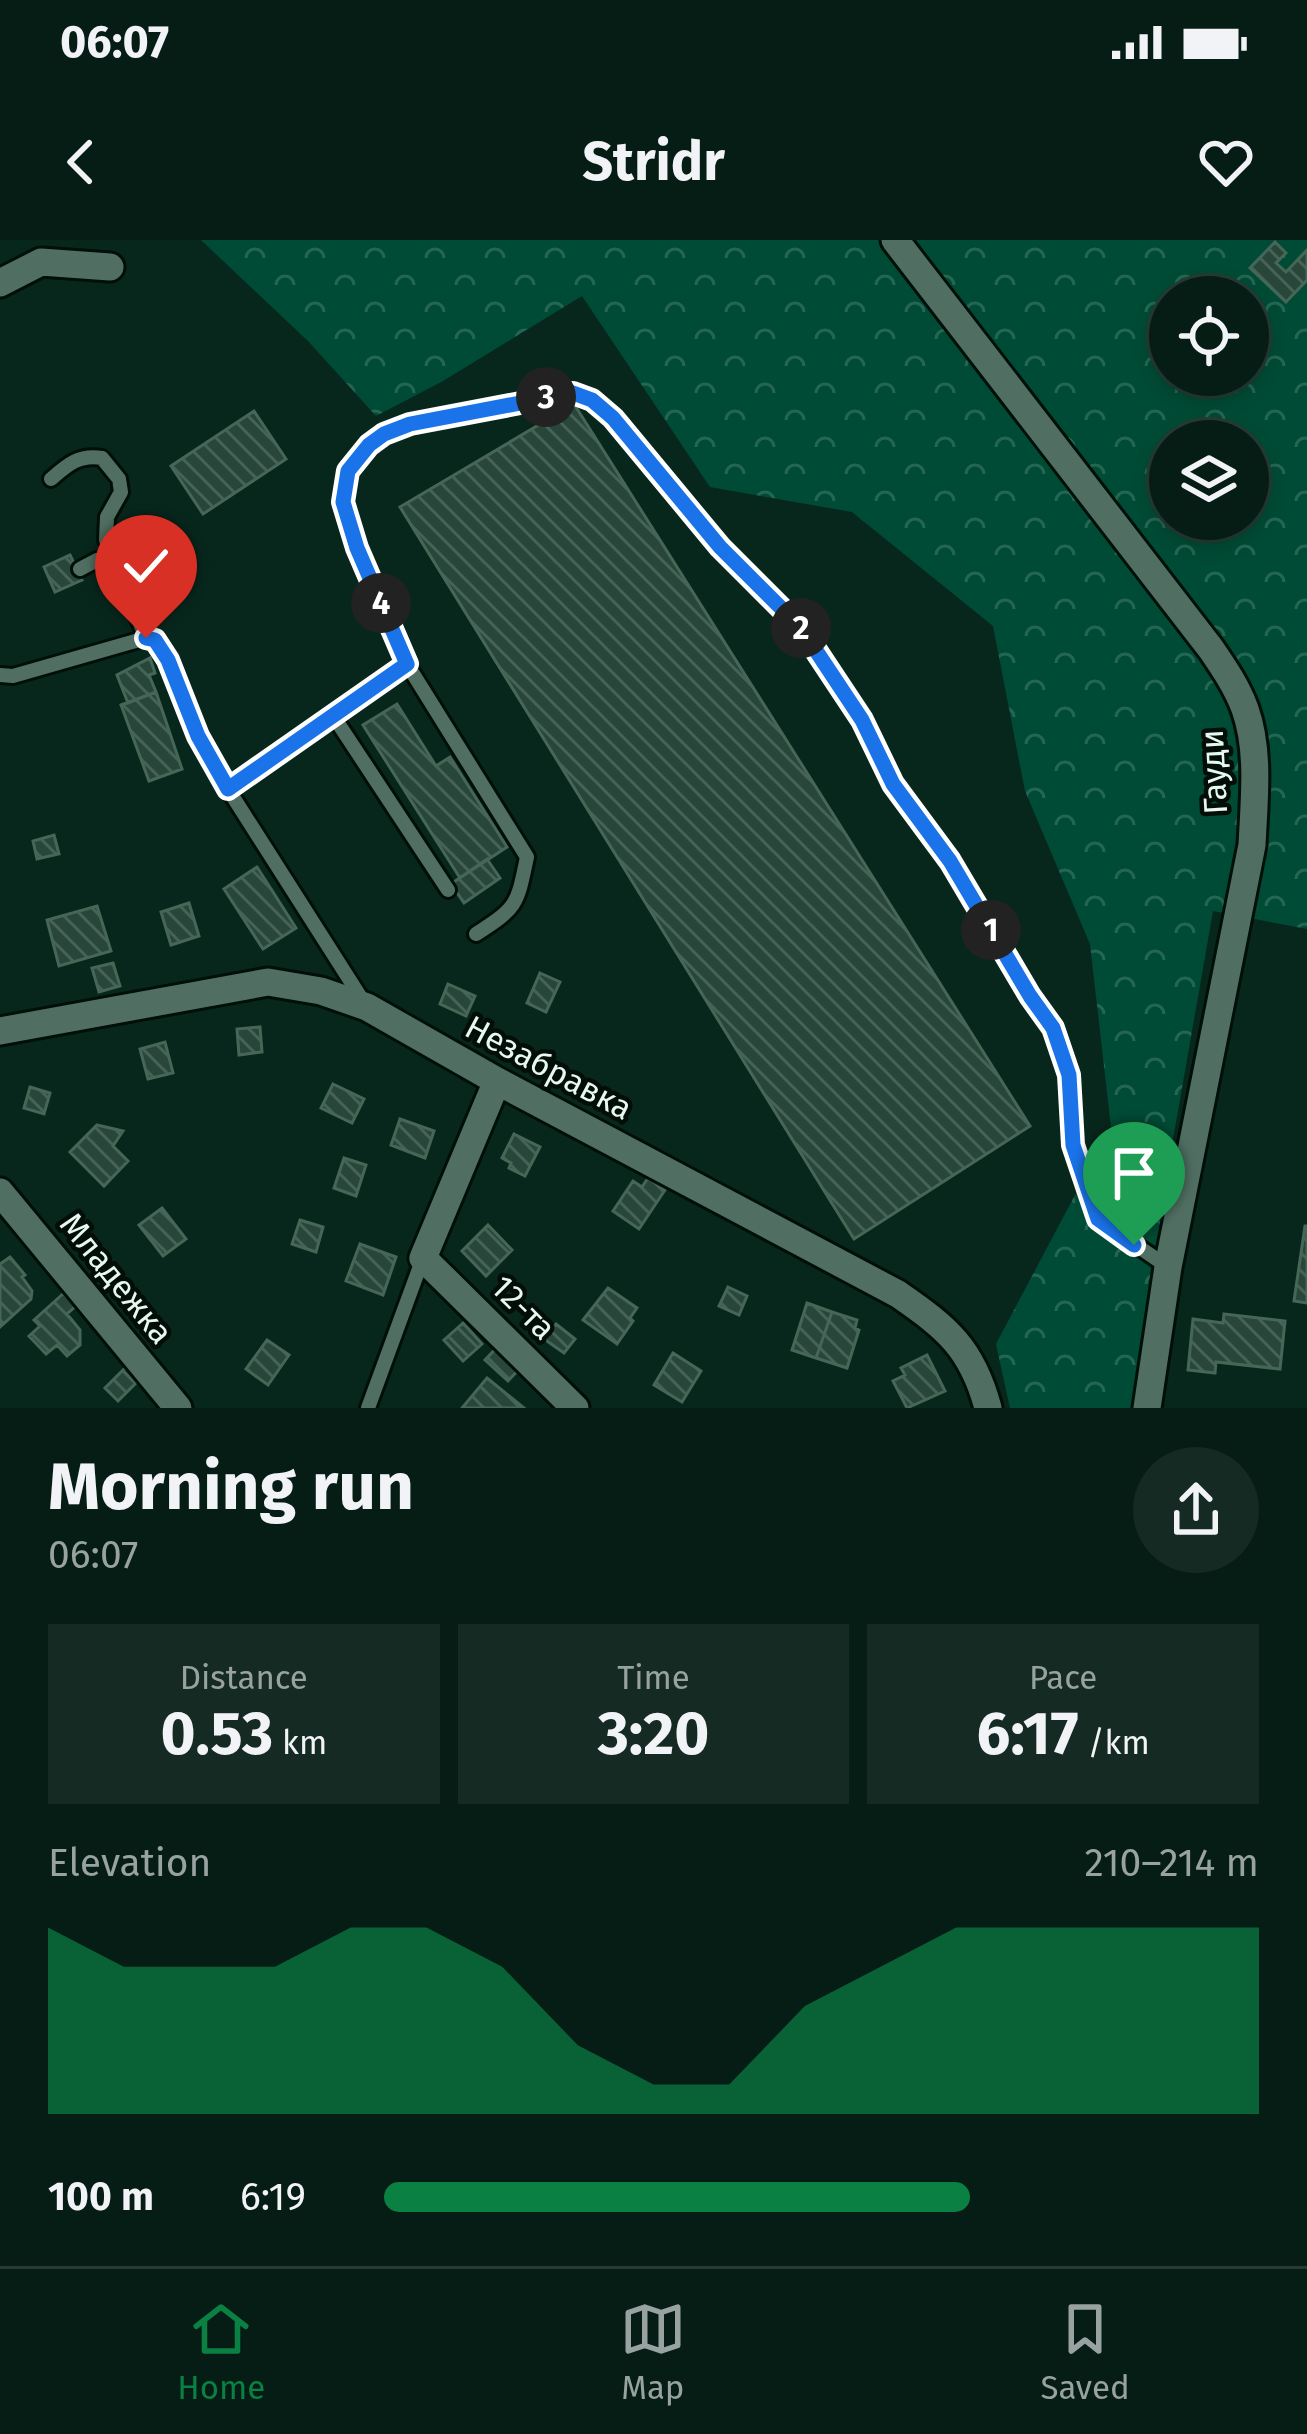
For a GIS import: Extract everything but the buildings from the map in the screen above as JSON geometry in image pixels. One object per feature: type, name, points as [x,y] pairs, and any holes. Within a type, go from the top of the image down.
[{"type":"street","name":"Гауди","points":[[895,240],[1211,649],[1246,712],[1255,786],[1252,845],[1168,1267],[1147,1408]]},
{"type":"street","points":[[0,283],[41,262],[110,267]]},
{"type":"street","name":"Незабравка","points":[[0,1031],[268,982],[321,991],[367,1007],[898,1294],[938,1321],[966,1353],[988,1408]]},
{"type":"street","points":[[423,1258],[497,1081]]},
{"type":"street","name":"Младежка","points":[[0,1192],[178,1408]]},
{"type":"street","name":"12-та","points":[[423,1258],[575,1408]]},
{"type":"lane","points":[[476,934],[507,915],[517,902],[527,856],[407,664],[357,548],[343,502],[348,471],[369,445],[410,424],[573,393],[592,400],[613,418],[720,547],[801,628],[862,720],[893,784],[950,861],[1053,1028],[1069,1075],[1073,1145],[1098,1219],[1168,1267]]},
{"type":"lane","points":[[51,479],[76,459],[91,456],[102,458],[119,478],[121,492],[107,517],[106,540],[146,638]]},
{"type":"lane","points":[[80,569],[113,558]]},
{"type":"lane","points":[[0,675],[14,676],[146,638],[155,640],[168,660],[198,736],[228,789],[367,1007]]},
{"type":"lane","points":[[228,789],[407,664]]},
{"type":"lane","points":[[334,717],[448,890]]},
{"type":"lane","points":[[368,1408],[423,1258]]},
{"type":"green space","points":[[201,240],[1307,240],[1307,929],[1213,911],[1133,1408],[1010,1408],[996,1344],[1111,1127],[1090,944],[1025,791],[993,626],[852,512],[710,487],[582,296],[376,416],[308,341]]},
{"type":"route","points":[[146,638],[155,640],[168,660],[198,736],[228,789],[407,664],[357,548],[343,502],[348,471],[369,445],[410,424],[573,393],[592,400],[613,418],[720,547],[801,628],[862,720],[893,784],[950,861],[1053,1028],[1069,1075],[1073,1145],[1098,1219],[1134,1245]]}]
